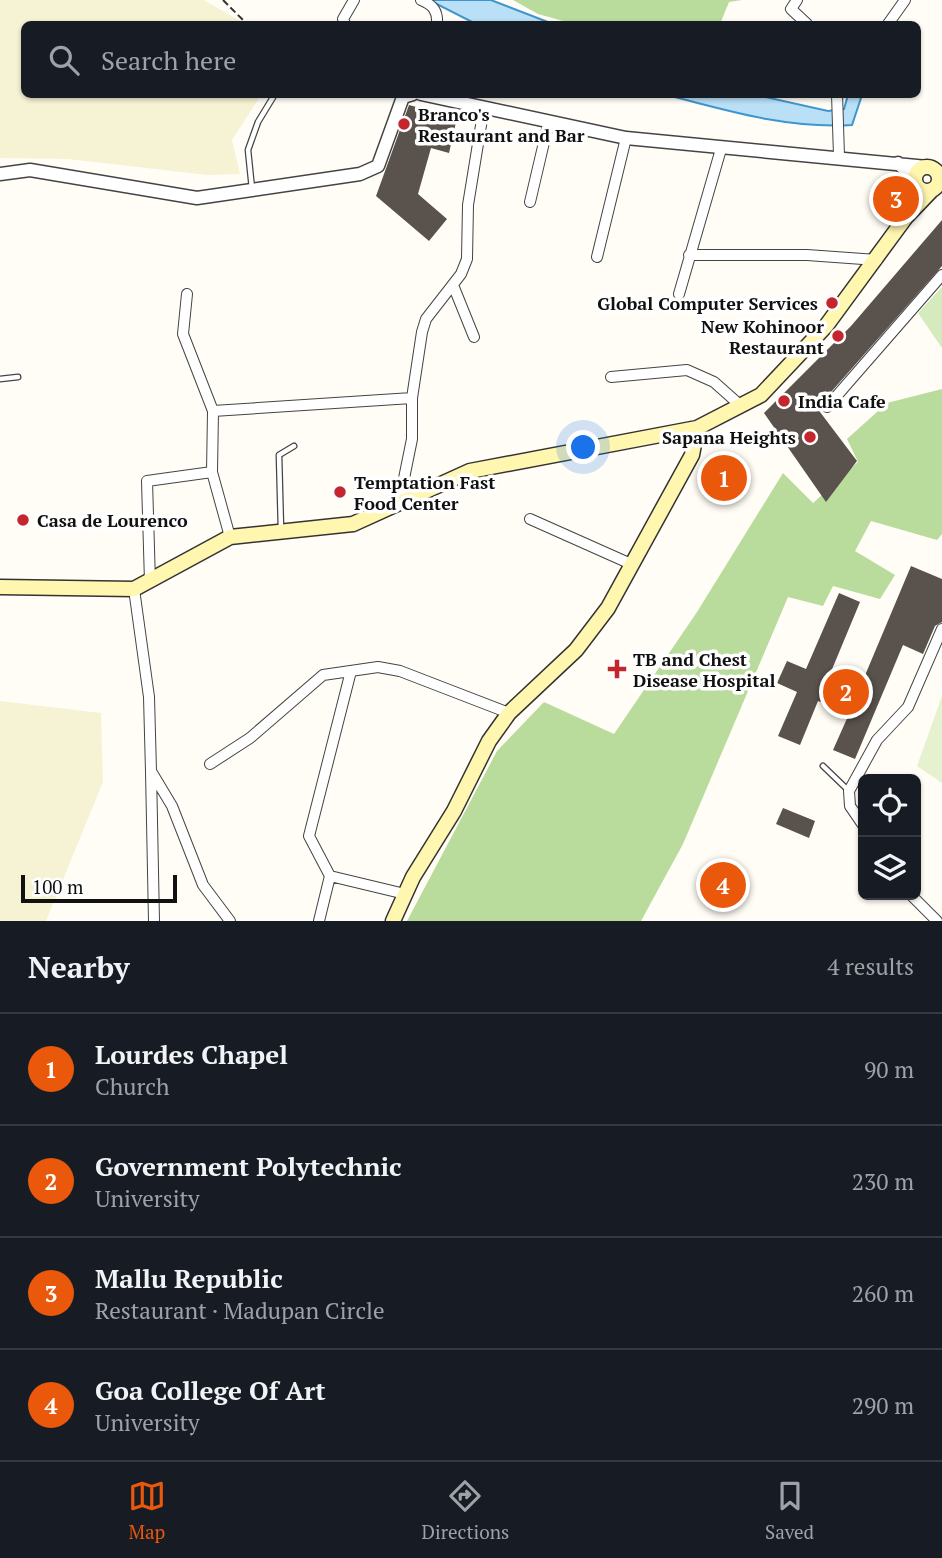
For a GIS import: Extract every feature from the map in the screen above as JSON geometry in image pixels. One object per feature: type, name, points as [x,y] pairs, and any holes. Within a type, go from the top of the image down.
[{"type":"main road","points":[[0,587],[134,589],[230,537],[353,524],[470,471],[697,428],[761,395],[826,326],[906,217],[937,186],[938,175],[934,168],[918,170],[906,217]]},
{"type":"main road","points":[[915,181],[922,191],[937,186]]},
{"type":"main road","points":[[393,921],[405,894],[454,811],[489,741],[509,713],[576,650],[608,608],[692,455],[697,428]]},
{"type":"street","points":[[344,21],[354,0]]},
{"type":"street","points":[[421,0],[430,4],[437,13],[437,21]]},
{"type":"street","points":[[797,0],[791,9],[804,21]]},
{"type":"street","points":[[890,21],[905,0]]},
{"type":"street","points":[[0,174],[30,170],[197,198],[360,174],[378,166],[403,98]]},
{"type":"street","points":[[440,98],[626,138],[721,149],[839,156],[934,168]]},
{"type":"street","points":[[837,98],[839,156]]},
{"type":"street","points":[[400,503],[412,439],[412,398],[426,320],[453,285],[467,259],[468,205],[484,107]]},
{"type":"street","points":[[530,202],[549,121]]},
{"type":"street","points":[[597,257],[626,138]]},
{"type":"street","points":[[679,294],[721,149]]},
{"type":"street","points":[[898,163],[910,172],[915,181]]},
{"type":"street","points":[[690,255],[877,260]]},
{"type":"street","points":[[827,407],[942,275]]},
{"type":"street","points":[[453,285],[474,337]]},
{"type":"street","points":[[187,294],[183,334],[213,411],[212,472],[230,537]]},
{"type":"street","points":[[611,377],[687,370],[713,382],[741,406]]},
{"type":"street","points":[[213,411],[412,398]]},
{"type":"street","points":[[150,582],[147,481],[212,472]]},
{"type":"street","points":[[530,519],[631,564]]},
{"type":"street","points":[[134,589],[149,697],[154,921]]},
{"type":"street","points":[[858,818],[850,806],[849,791],[877,740],[908,707],[942,629]]},
{"type":"street","points":[[210,764],[250,738],[323,675],[378,667],[400,671],[509,713]]},
{"type":"street","points":[[319,921],[330,876],[309,836],[351,671]]},
{"type":"street","points":[[151,771],[173,806],[203,885],[230,921]]},
{"type":"street","points":[[330,876],[405,894]]},
{"type":"street","points":[[916,900],[937,921]]},
{"type":"lane","points":[[252,190],[248,150],[258,122],[273,98]]},
{"type":"lane","points":[[0,379],[18,377]]},
{"type":"lane","points":[[281,531],[279,455],[294,446]]},
{"type":"lane","points":[[823,766],[849,791]]},
{"type":"path","points":[[223,0],[244,21]]},
{"type":"shaded area","points":[[0,0],[204,0],[240,21],[21,21],[21,98],[259,98],[232,140],[240,174],[207,175],[68,159],[0,158]]},
{"type":"shaded area","points":[[0,701],[101,713],[103,782],[46,921],[0,921]]},
{"type":"green space","points":[[513,0],[742,0],[729,2],[721,21],[563,21],[538,14]]},
{"type":"green space","points":[[942,287],[942,348],[918,313]]},
{"type":"green space","points":[[942,389],[942,534],[937,540],[871,521],[855,551],[895,575],[880,599],[833,586],[823,606],[788,597],[683,844],[641,921],[407,921],[497,751],[544,702],[614,734],[697,612],[783,473],[813,503],[858,462],[847,439],[887,403]]},
{"type":"green space","points":[[942,696],[942,783],[917,766]]},
{"type":"water","points":[[429,0],[491,0],[545,21],[470,21]]},
{"type":"water","points":[[678,98],[770,98],[828,111],[844,109],[847,98],[861,98],[852,125],[828,126],[781,121]]},
{"type":"building","points":[[409,105],[457,118],[449,153],[431,148],[418,194],[447,219],[429,241],[376,196]]},
{"type":"building","points":[[942,220],[942,266],[817,408],[857,461],[826,502],[764,413],[851,326]]},
{"type":"building","points":[[721,466],[735,475],[727,491],[712,481]]},
{"type":"building","points":[[911,566],[942,579],[942,622],[935,626],[923,654],[903,645],[855,759],[833,750],[849,714],[818,701],[800,745],[778,736],[797,692],[777,683],[787,661],[806,669],[839,593],[860,602],[828,679],[858,692]]},
{"type":"building","points":[[783,808],[815,821],[809,838],[776,824]]},
{"type":"place","name":"Branco's Restaurant and Bar","points":[[404,124]]},
{"type":"place","name":"Mallu Republic","points":[[896,199]]},
{"type":"place","name":"Global Computer Services","points":[[832,303]]},
{"type":"place","name":"New Kohinoor Restaurant","points":[[838,336]]},
{"type":"place","name":"India Cafe","points":[[784,401]]},
{"type":"place","name":"Sapana Heights","points":[[810,437]]},
{"type":"place","name":"Lourdes Chapel","points":[[724,478]]},
{"type":"place","name":"Temptation Fast Food Center","points":[[340,492]]},
{"type":"place","name":"Casa de Lourenco","points":[[23,520]]},
{"type":"place","name":"TB and Chest Disease Hospital","points":[[617,669]]},
{"type":"place","name":"Government Polytechnic","points":[[846,692]]},
{"type":"place","name":"Goa College Of Art","points":[[723,885]]}]
